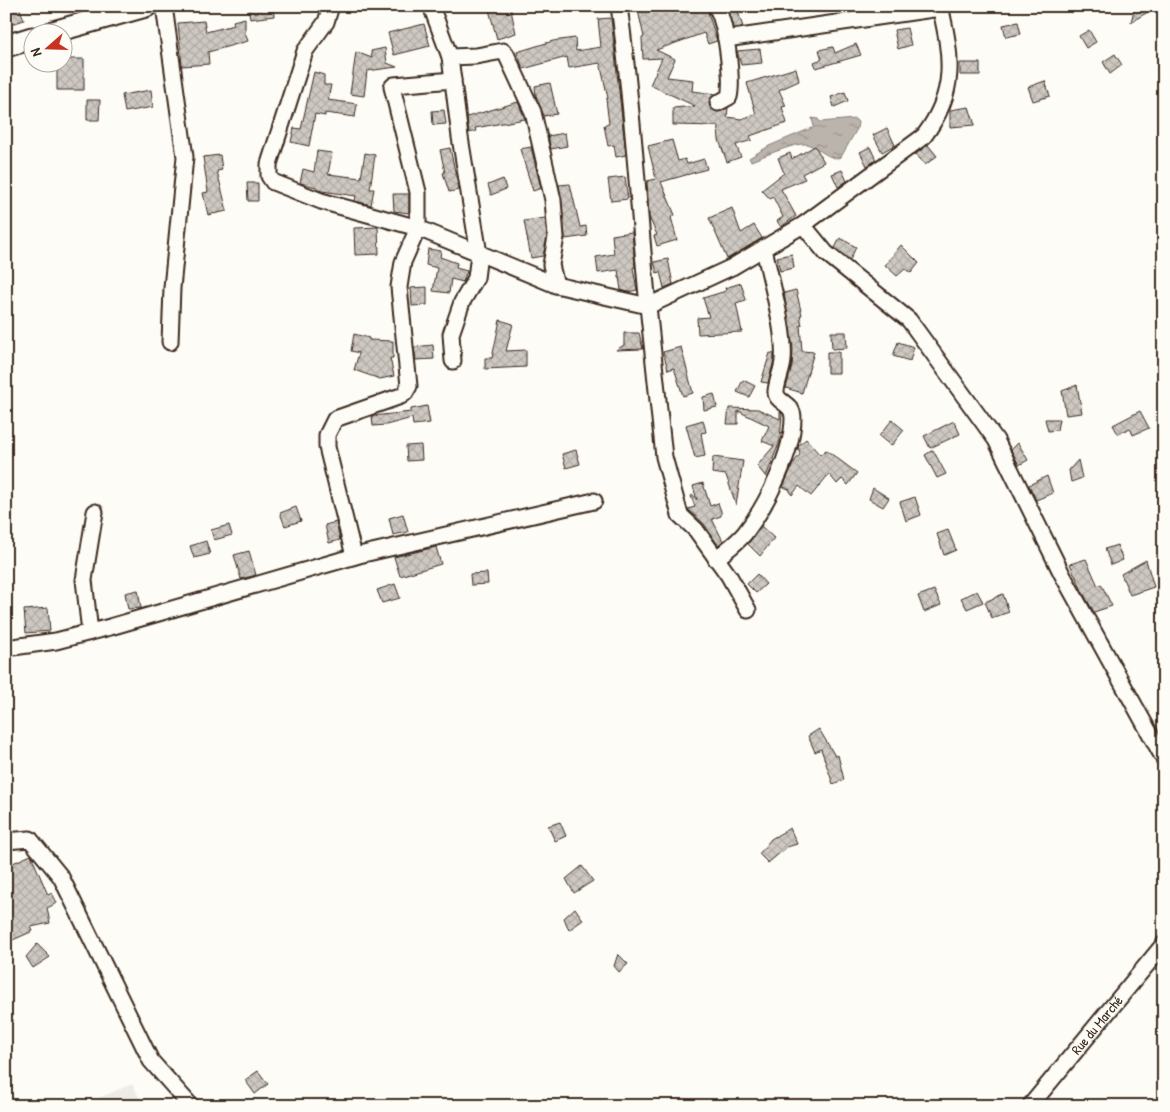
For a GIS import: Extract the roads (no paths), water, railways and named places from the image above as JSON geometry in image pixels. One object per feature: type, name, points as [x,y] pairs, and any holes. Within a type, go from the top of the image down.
[{"type":"main road","points":[[72,27],[146,6]]},
{"type":"main road","points":[[6,46],[22,41]]},
{"type":"street","points":[[164,6],[185,157],[172,288],[170,342]]},
{"type":"street","points":[[331,6],[326,22],[306,51],[269,164],[269,176],[273,182],[321,201],[418,228],[556,285],[648,306],[732,267],[803,225],[924,136],[937,120],[950,78],[950,51],[940,7],[726,38]]},
{"type":"street","points":[[431,6],[450,56],[480,254],[476,278],[462,302],[451,334],[453,361]]},
{"type":"street","points":[[619,6],[631,92],[637,194],[664,457],[680,515],[696,530],[716,558],[748,610]]},
{"type":"street","points":[[715,6],[719,11],[726,38],[730,88],[729,97],[718,103]]},
{"type":"street","points":[[450,56],[476,56],[499,51],[503,51],[506,54],[532,112],[553,200],[556,237],[551,265],[556,285]]},
{"type":"street","points":[[354,556],[327,447],[327,435],[335,419],[400,396],[406,393],[409,386],[399,287],[403,262],[418,228],[418,192],[392,87],[394,84],[454,80]]},
{"type":"street","points":[[803,225],[826,253],[909,320],[996,440],[1062,574],[1164,759]]},
{"type":"street","points":[[716,558],[744,534],[779,478],[793,422],[792,411],[789,406],[778,398],[776,393],[783,361],[779,317],[764,248]]},
{"type":"street","points":[[6,648],[56,641],[354,556],[594,501]]},
{"type":"street","points":[[90,632],[84,580],[95,512]]},
{"type":"street","points":[[6,842],[30,839],[61,877],[151,1061],[191,1106]]},
{"type":"street","name":"Rue du Marché","points":[[1030,1106],[1164,944]]},
{"type":"water","points":[[812,118],[818,119],[820,122],[855,119],[858,122],[857,129],[841,157],[832,157],[810,145],[800,144],[751,161],[749,158],[769,146],[814,127]]}]
